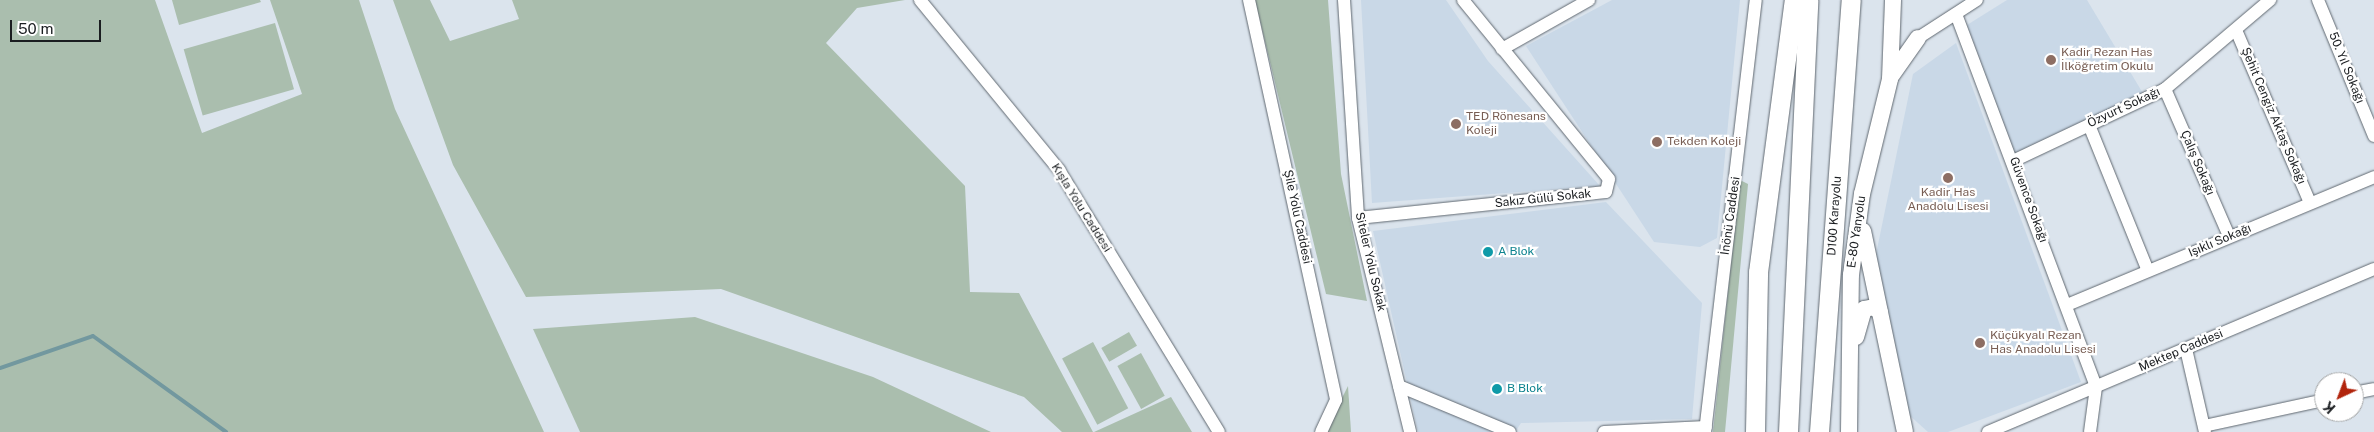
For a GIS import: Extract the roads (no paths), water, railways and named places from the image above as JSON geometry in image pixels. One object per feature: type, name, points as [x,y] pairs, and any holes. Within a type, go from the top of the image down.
[{"type":"highway","points":[[1755,432],[1758,272],[1794,0]]},
{"type":"highway","points":[[1788,432],[1808,0]]},
{"type":"highway","name":"D100 Karayolu","points":[[1820,427],[1851,0]]},
{"type":"main road","name":"E-80 Yanyolu","points":[[1848,432],[1851,275],[1861,203],[1890,79],[1893,0]]},
{"type":"main road","points":[[1890,79],[1918,38],[1893,36]]},
{"type":"main road","points":[[1861,203],[1865,250],[1905,432]]},
{"type":"main road","points":[[1849,368],[1862,312],[1870,306],[1880,312]]},
{"type":"street","name":"Kışla Yolu Caddesi","points":[[920,0],[1059,170],[1219,432]]},
{"type":"street","name":"Şile Yolu Caddesi","points":[[1249,0],[1336,400],[1321,432]]},
{"type":"street","name":"Siteler Yolu Sokak","points":[[1344,0],[1358,218],[1410,432]]},
{"type":"street","name":"Sakız Gülü Sokak","points":[[1358,218],[1606,192],[1608,179],[1463,0]]},
{"type":"street","points":[[1502,49],[1589,0]]},
{"type":"street","name":"İnönü Caddesi","points":[[1705,430],[1756,0]]},
{"type":"street","points":[[1918,38],[1977,0]]},
{"type":"street","name":"Özyurt Sokağı","points":[[2013,161],[2165,89],[2270,0]]},
{"type":"street","name":"50. Yıl Sokağı","points":[[2318,0],[2374,136]]},
{"type":"street","name":"Güvence Sokağı","points":[[1956,14],[2013,161],[2096,387]]},
{"type":"street","name":"Şehit Cengiz Aktaş Sokağı","points":[[2236,30],[2310,203]]},
{"type":"street","name":"Çalış Sokağı","points":[[2165,89],[2229,236]]},
{"type":"street","points":[[2089,125],[2148,271]]},
{"type":"street","name":"Işıklı Sokağı","points":[[2066,305],[2374,177]]},
{"type":"street","name":"Mektep Caddesi","points":[[1988,432],[2374,269]]},
{"type":"street","points":[[2186,349],[2204,429],[2314,402]]},
{"type":"street","points":[[1400,386],[1510,432]]},
{"type":"street","points":[[2090,432],[2096,387]]},
{"type":"street","points":[[1604,432],[1705,430]]},
{"type":"waterway","points":[[0,368],[93,336],[226,432]]},
{"type":"place","name":"Kadir Rezan Has İlköğretim Okulu","points":[[2051,60]]},
{"type":"place","name":"TED Rönesans Koleji","points":[[1456,124]]},
{"type":"place","name":"Tekden Koleji","points":[[1657,142]]},
{"type":"place","name":"Kadir Has Anadolu Lisesi","points":[[1948,178]]},
{"type":"place","name":"A Blok","points":[[1488,252]]},
{"type":"place","name":"Küçükyalı Rezan Has Anadolu Lisesi","points":[[1980,343]]},
{"type":"place","name":"B Blok","points":[[1497,389]]}]
